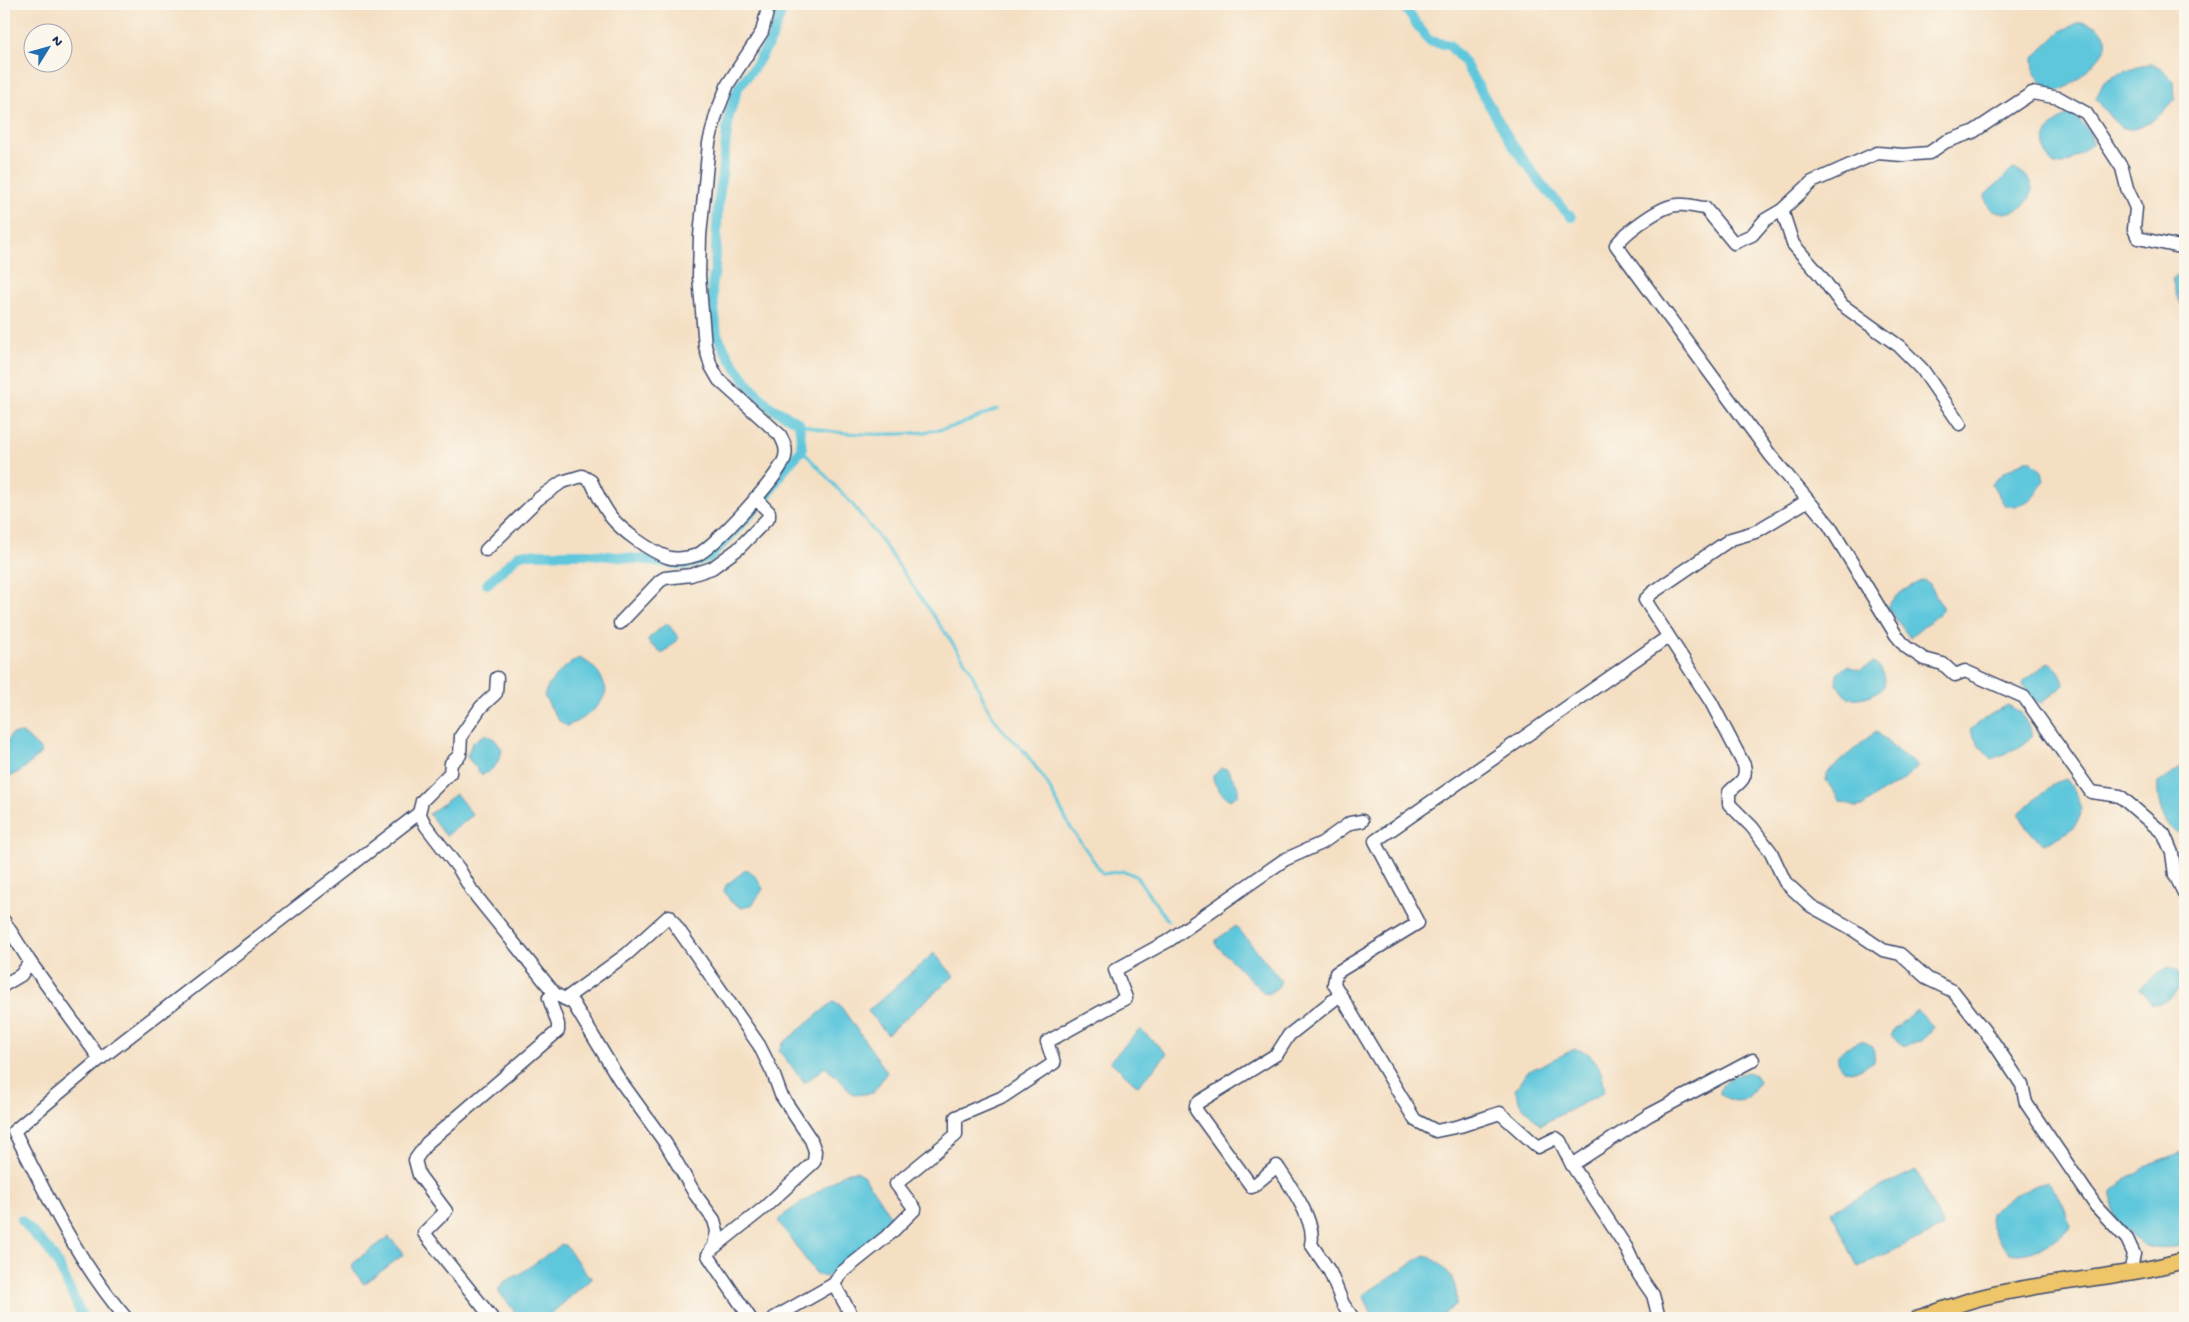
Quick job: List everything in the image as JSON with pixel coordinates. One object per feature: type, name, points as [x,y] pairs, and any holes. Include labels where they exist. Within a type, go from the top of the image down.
[{"type":"main road","points":[[1918,1318],[1983,1297],[2053,1284],[2130,1273],[2185,1260]]},
{"type":"street","points":[[486,550],[538,499],[562,482],[582,476],[591,480],[599,499],[613,519],[642,543],[668,558],[696,556],[713,544],[774,476],[785,459],[786,447],[771,425],[719,380],[711,366],[705,346],[701,316],[700,236],[709,143],[716,115],[728,84],[762,32],[769,4]]},
{"type":"street","points":[[2185,248],[2138,238],[2134,228],[2136,208],[2127,188],[2122,168],[2086,113],[2059,98],[2032,93],[1973,132],[1945,142],[1929,153],[1903,155],[1876,153],[1812,182],[1782,210],[1766,220],[1752,235],[1734,243],[1705,208],[1676,204],[1652,215],[1624,234],[1616,245],[1707,367],[1740,415],[1807,501],[1829,525],[1891,627],[1906,647],[1924,659],[1943,664],[1955,675],[1965,671],[2024,696],[2091,792],[2120,796],[2164,834],[2172,853],[2175,875],[2185,895]]},
{"type":"street","points":[[1782,210],[1793,244],[1820,275],[1842,305],[1905,352],[1922,369],[1960,424]]},
{"type":"street","points":[[620,623],[665,578],[692,575],[712,568],[738,549],[769,517],[769,512],[755,498]]},
{"type":"street","points":[[1807,501],[1755,532],[1732,539],[1647,596],[1645,600],[1711,702],[1744,765],[1746,773],[1744,780],[1729,792],[1729,804],[1752,827],[1771,852],[1785,882],[1811,906],[1849,927],[1883,950],[1900,954],[1928,979],[1953,991],[1994,1043],[2022,1085],[2026,1103],[2096,1206],[2127,1240],[2134,1254],[2130,1273]]},
{"type":"street","points":[[1659,1318],[1653,1296],[1639,1275],[1626,1247],[1572,1165],[1560,1141],[1556,1138],[1538,1147],[1500,1113],[1460,1126],[1436,1131],[1415,1120],[1334,984],[1336,973],[1418,923],[1375,841],[1665,639],[1667,634]]},
{"type":"street","points":[[126,1318],[111,1301],[66,1233],[9,1131],[419,813],[422,800],[450,773],[451,763],[460,754],[461,736],[481,707],[496,693],[497,678]]},
{"type":"street","points":[[419,813],[426,826],[459,869],[472,891],[560,997],[573,1003],[620,1079],[666,1144],[695,1194],[714,1220],[717,1231],[709,1257],[750,1318]]},
{"type":"street","points":[[774,1318],[834,1284],[841,1273],[891,1233],[915,1209],[896,1184],[956,1135],[956,1117],[1001,1098],[1054,1063],[1047,1042],[1126,998],[1115,970],[1168,941],[1284,860],[1322,842],[1350,823],[1362,822]]},
{"type":"street","points":[[492,1318],[424,1233],[446,1211],[419,1176],[415,1160],[427,1143],[558,1031],[557,1020],[549,998],[560,997],[627,954],[670,916],[759,1045],[773,1073],[781,1095],[811,1140],[815,1151],[814,1162],[765,1207],[711,1250]]},
{"type":"street","points":[[4,921],[30,962],[100,1059]]},
{"type":"street","points":[[4,985],[21,974],[30,962]]},
{"type":"street","points":[[1340,995],[1289,1035],[1277,1054],[1199,1102],[1196,1105],[1196,1110],[1252,1187],[1277,1166],[1300,1202],[1313,1237],[1311,1244],[1330,1272],[1343,1304],[1353,1318]]},
{"type":"street","points":[[1572,1165],[1649,1116],[1753,1060]]},
{"type":"street","points":[[834,1284],[853,1318]]},
{"type":"water","points":[[2080,22],[2085,22],[2100,29],[2106,37],[2105,48],[2093,64],[2074,82],[2061,90],[2048,91],[2034,72],[2033,58],[2061,31]]},
{"type":"water","points":[[2150,63],[2162,69],[2174,82],[2175,99],[2163,112],[2148,123],[2139,128],[2124,128],[2112,119],[2096,98],[2104,82],[2115,75]]},
{"type":"water","points":[[2072,114],[2091,135],[2092,144],[2070,161],[2054,165],[2048,158],[2045,150],[2047,135],[2057,122]]},
{"type":"water","points":[[2013,169],[2022,172],[2028,179],[2032,188],[2030,197],[2024,205],[2015,210],[2005,213],[1996,212],[1989,206],[1985,195]]},
{"type":"water","points":[[2185,268],[2185,312],[2176,294],[2172,279]]},
{"type":"water","points":[[2026,460],[2031,460],[2042,471],[2044,481],[2033,498],[2025,504],[2005,506],[1992,484],[2004,472]]},
{"type":"water","points":[[1923,580],[1929,583],[1942,606],[1942,611],[1910,638],[1887,607],[1903,591]]},
{"type":"water","points":[[667,623],[679,638],[664,653],[661,653],[648,642],[649,638]]},
{"type":"water","points":[[579,658],[589,663],[597,671],[606,690],[600,702],[591,712],[567,726],[559,721],[544,696],[549,684],[558,674]]},
{"type":"water","points":[[2048,662],[2059,672],[2064,685],[2040,704],[2029,695],[2023,684],[2024,681]]},
{"type":"water","points":[[1873,663],[1883,672],[1884,686],[1868,696],[1848,698],[1836,684],[1837,674],[1847,666],[1860,670]]},
{"type":"water","points":[[2008,705],[2021,713],[2033,735],[2017,749],[1991,759],[1978,744],[1970,730],[1991,714]]},
{"type":"water","points":[[1876,731],[1895,749],[1918,766],[1905,779],[1878,794],[1864,806],[1856,807],[1840,801],[1826,780],[1826,773]]},
{"type":"water","points":[[23,733],[42,751],[25,768],[4,779],[4,745],[12,734]]},
{"type":"water","points":[[486,734],[495,740],[502,749],[496,765],[482,775],[467,757],[472,743]]},
{"type":"water","points":[[2185,765],[2185,836],[2182,836],[2170,826],[2162,814],[2158,783]]},
{"type":"water","points":[[1221,768],[1227,769],[1238,787],[1238,794],[1230,800],[1218,790],[1213,779],[1213,776]]},
{"type":"water","points":[[2066,779],[2075,791],[2079,801],[2081,811],[2079,819],[2067,832],[2044,844],[2027,829],[2019,813],[2055,783]]},
{"type":"water","points":[[456,794],[473,815],[446,836],[429,814]]},
{"type":"water","points":[[747,869],[757,878],[763,889],[752,905],[742,908],[731,902],[724,891],[726,885]]},
{"type":"water","points":[[1236,926],[1281,980],[1279,986],[1269,994],[1264,993],[1216,945],[1216,940]]},
{"type":"water","points":[[934,953],[954,976],[887,1034],[868,1011]]},
{"type":"water","points":[[2168,967],[2179,971],[2180,984],[2178,990],[2165,1002],[2152,1004],[2139,988]]},
{"type":"water","points":[[833,1002],[839,1004],[887,1072],[873,1093],[853,1095],[825,1067],[805,1083],[779,1051],[782,1044]]},
{"type":"water","points":[[1917,1010],[1933,1026],[1926,1038],[1904,1046],[1891,1036],[1895,1028]]},
{"type":"water","points":[[1140,1029],[1167,1054],[1138,1086],[1110,1061]]},
{"type":"water","points":[[1860,1041],[1872,1048],[1874,1062],[1855,1071],[1844,1070],[1838,1062],[1838,1055],[1845,1048]]},
{"type":"water","points":[[1575,1049],[1587,1053],[1595,1060],[1603,1077],[1603,1093],[1540,1125],[1520,1103],[1515,1090],[1527,1072]]},
{"type":"water","points":[[1747,1072],[1755,1075],[1759,1081],[1752,1093],[1743,1100],[1738,1101],[1726,1098],[1720,1094],[1726,1082]]},
{"type":"water","points":[[2185,1151],[2185,1245],[2163,1248],[2144,1244],[2128,1232],[2115,1216],[2112,1191],[2129,1177],[2152,1163]]},
{"type":"water","points":[[1916,1170],[1943,1227],[1858,1267],[1831,1211]]},
{"type":"water","points":[[856,1171],[864,1176],[894,1222],[892,1227],[827,1277],[817,1275],[778,1221],[785,1214],[845,1173]]},
{"type":"water","points":[[2046,1181],[2051,1185],[2062,1202],[2070,1227],[2058,1238],[2035,1251],[2018,1254],[2010,1253],[1993,1230],[1990,1213],[2014,1195]]},
{"type":"water","points":[[389,1237],[403,1255],[364,1284],[352,1266],[356,1260]]},
{"type":"water","points":[[561,1245],[565,1245],[592,1278],[546,1318],[520,1318],[499,1292],[499,1288],[505,1281],[518,1275]]},
{"type":"water","points":[[1424,1255],[1432,1258],[1449,1274],[1456,1289],[1456,1305],[1438,1318],[1374,1318],[1363,1295]]},
{"type":"waterway","points":[[487,584],[520,554],[589,554],[685,565],[709,558],[764,500],[786,467],[802,450],[799,423],[770,407],[750,386],[730,359],[717,335],[712,288],[715,268],[718,207],[729,115],[738,88],[756,65],[771,40],[782,10],[782,4]]},
{"type":"waterway","points":[[1402,4],[1429,41],[1449,45],[1464,62],[1512,144],[1542,185],[1571,217]]},
{"type":"waterway","points":[[799,423],[833,431],[899,434],[939,430],[955,426],[998,409]]},
{"type":"waterway","points":[[802,450],[852,504],[883,543],[969,667],[987,707],[1001,728],[1023,750],[1046,781],[1070,827],[1103,874],[1124,871],[1136,876],[1168,921]]},
{"type":"waterway","points":[[21,1220],[49,1250],[58,1264],[83,1318]]}]
